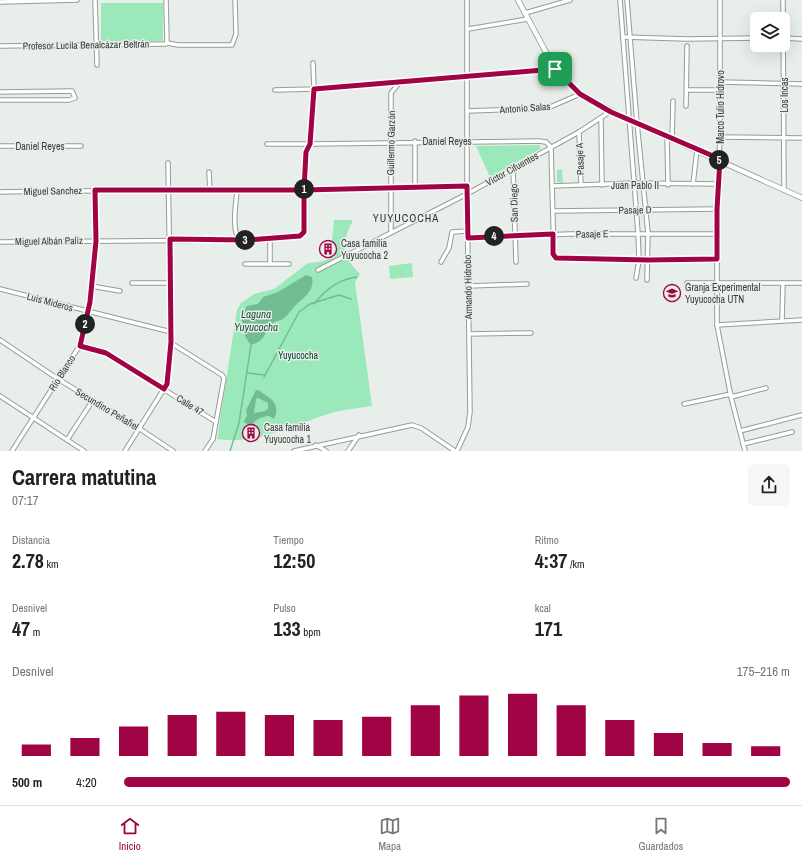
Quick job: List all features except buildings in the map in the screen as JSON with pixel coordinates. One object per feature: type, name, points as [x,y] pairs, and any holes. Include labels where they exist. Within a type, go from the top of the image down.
[{"type":"street","points":[[0,2],[77,0]]},
{"type":"street","points":[[95,0],[98,45],[97,65]]},
{"type":"street","points":[[166,0],[167,41]]},
{"type":"street","name":"Profesor Lucila Benalcázar Beltrán","points":[[0,46],[164,45],[167,41],[178,45],[232,45],[236,34],[235,0]]},
{"type":"street","name":"Armando Hidrobo","points":[[456,451],[468,428],[470,412],[467,231],[467,0]]},
{"type":"street","points":[[518,0],[555,69],[580,94],[611,112],[720,159],[802,198]]},
{"type":"street","points":[[525,13],[570,0]]},
{"type":"street","points":[[620,0],[638,233],[639,260],[636,278]]},
{"type":"street","points":[[627,0],[636,123],[648,233],[647,280]]},
{"type":"street","name":"Marco Tulio Hidrovo","points":[[720,0],[720,159],[717,184],[717,325],[731,395],[745,451]]},
{"type":"street","name":"Los Incas","points":[[783,0],[783,12]]},
{"type":"street","points":[[468,29],[528,19]]},
{"type":"street","points":[[623,37],[750,38]]},
{"type":"street","points":[[790,38],[802,39]]},
{"type":"street","points":[[686,106],[687,46]]},
{"type":"street","name":"Los Incas","points":[[784,52],[784,189]]},
{"type":"street","points":[[304,190],[306,152],[310,144],[314,89],[312,63]]},
{"type":"street","points":[[275,90],[314,89],[555,69]]},
{"type":"street","name":"Guillermo Garzón","points":[[391,231],[391,93],[400,82]]},
{"type":"street","points":[[720,82],[802,84]]},
{"type":"street","points":[[0,92],[72,90],[75,98],[69,100],[0,100]]},
{"type":"street","points":[[687,90],[720,90]]},
{"type":"street","name":"Antonio Salas","points":[[467,111],[548,108],[557,106],[580,94]]},
{"type":"street","points":[[668,184],[673,101]]},
{"type":"street","name":"Victor Cifuentes","points":[[318,270],[347,256],[391,231],[467,194],[579,132],[611,112]]},
{"type":"street","points":[[601,119],[602,185]]},
{"type":"street","name":"Pasaje A","points":[[579,132],[581,185]]},
{"type":"street","points":[[720,137],[802,138]]},
{"type":"street","name":"Daniel Reyes","points":[[267,144],[390,141],[539,141],[546,142],[551,147]]},
{"type":"street","points":[[415,141],[415,188]]},
{"type":"street","name":"Daniel Reyes","points":[[0,146],[81,146]]},
{"type":"street","points":[[551,147],[553,254],[556,258],[639,260],[717,259]]},
{"type":"street","points":[[693,184],[697,150]]},
{"type":"street","points":[[125,451],[167,384],[171,342],[170,190],[168,163]]},
{"type":"street","name":"San Diego","points":[[513,169],[516,262]]},
{"type":"street","points":[[209,172],[210,191]]},
{"type":"street","name":"Juan Pablo II","points":[[552,186],[635,183],[717,184]]},
{"type":"street","name":"Miguel Sanchez","points":[[0,192],[95,190],[237,191],[390,189],[467,186]]},
{"type":"street","name":"Río Blanco","points":[[12,451],[80,346],[88,312],[96,241],[95,190]]},
{"type":"street","name":"Miguel Albán Paliz","points":[[0,242],[170,239],[240,240],[300,236],[304,232],[304,190]]},
{"type":"street","points":[[237,191],[235,231],[240,240]]},
{"type":"street","name":"Pasaje D","points":[[553,211],[717,209]]},
{"type":"street","points":[[441,262],[449,248],[452,232],[467,231]]},
{"type":"street","name":"Pasaje E","points":[[468,238],[553,234],[717,234]]},
{"type":"street","points":[[270,238],[270,264]]},
{"type":"street","points":[[245,264],[289,264]]},
{"type":"street","points":[[132,283],[170,283]]},
{"type":"street","points":[[687,283],[802,283]]},
{"type":"street","points":[[782,320],[783,283]]},
{"type":"street","points":[[468,286],[527,284]]},
{"type":"street","points":[[91,286],[120,291]]},
{"type":"street","name":"Luis Mideros","points":[[0,289],[171,332]]},
{"type":"street","points":[[717,325],[802,320]]},
{"type":"street","points":[[469,334],[531,333]]},
{"type":"street","name":"Secundino Peñafiel","points":[[0,340],[58,379],[173,451]]},
{"type":"street","points":[[171,342],[222,375],[224,378],[213,439],[204,451]]},
{"type":"street","name":"Calle 47","points":[[80,346],[106,353],[216,422]]},
{"type":"street","points":[[684,404],[766,388]]},
{"type":"street","points":[[0,396],[84,451]]},
{"type":"street","points":[[67,440],[93,400]]},
{"type":"street","points":[[740,431],[802,415]]},
{"type":"street","points":[[294,451],[359,435],[412,425],[421,428],[456,451]]},
{"type":"street","points":[[743,444],[792,432]]},
{"type":"street","points":[[348,451],[359,435]]},
{"type":"street","points":[[316,445],[326,451]]},
{"type":"green space","points":[[101,3],[163,3],[163,41],[101,41]]},
{"type":"green space","points":[[540,145],[540,149],[490,177],[476,146]]},
{"type":"green space","points":[[562,169],[563,183],[557,182],[557,170]]},
{"type":"green space","name":"Yuyucocha","points":[[334,220],[353,220],[346,236],[344,248],[348,260],[360,274],[355,282],[372,406],[335,412],[277,432],[249,439],[217,439],[237,310],[241,303],[254,294],[274,289],[308,263],[319,262],[335,257],[332,240]]},
{"type":"green space","points":[[412,263],[413,277],[390,279],[389,266]]},
{"type":"water","name":"Laguna Yuyucocha","points":[[306,275],[312,277],[312,287],[308,294],[282,320],[272,324],[260,341],[251,345],[245,336],[242,326],[242,316],[247,306],[258,304],[263,297],[278,292]]},
{"type":"water","points":[[256,390],[273,401],[276,407],[276,415],[274,419],[269,416],[260,418],[251,426],[244,422],[247,415],[246,410]],"holes":[[[258,398],[268,403],[268,409],[254,413],[256,399]]]},
{"type":"waterway","points":[[314,304],[333,286],[344,280],[357,277]]},
{"type":"waterway","points":[[264,377],[299,312],[310,304],[339,295],[351,299]]},
{"type":"waterway","points":[[230,451],[239,423],[251,345]]},
{"type":"waterway","points":[[247,373],[265,375]]},
{"type":"place","name":"Casa familia Yuyucocha 2","points":[[328,249]]},
{"type":"place","name":"Granja Experimental Yuyucocha UTN","points":[[672,293]]},
{"type":"place","name":"Casa familia Yuyucocha 1","points":[[251,433]]},
{"type":"district","name":"YUYUCOCHA","points":[[406,218]]},
{"type":"route","points":[[555,69],[314,89],[310,144],[307,147],[305,161],[304,190],[95,190],[96,241],[90,302],[80,346],[106,353],[164,389],[167,384],[171,342],[170,239],[246,240],[300,236],[304,232],[304,190],[467,186],[468,238],[553,234],[553,254],[556,258],[648,260],[717,259],[717,184],[720,159],[611,112],[580,94],[566,82],[555,69]]}]
